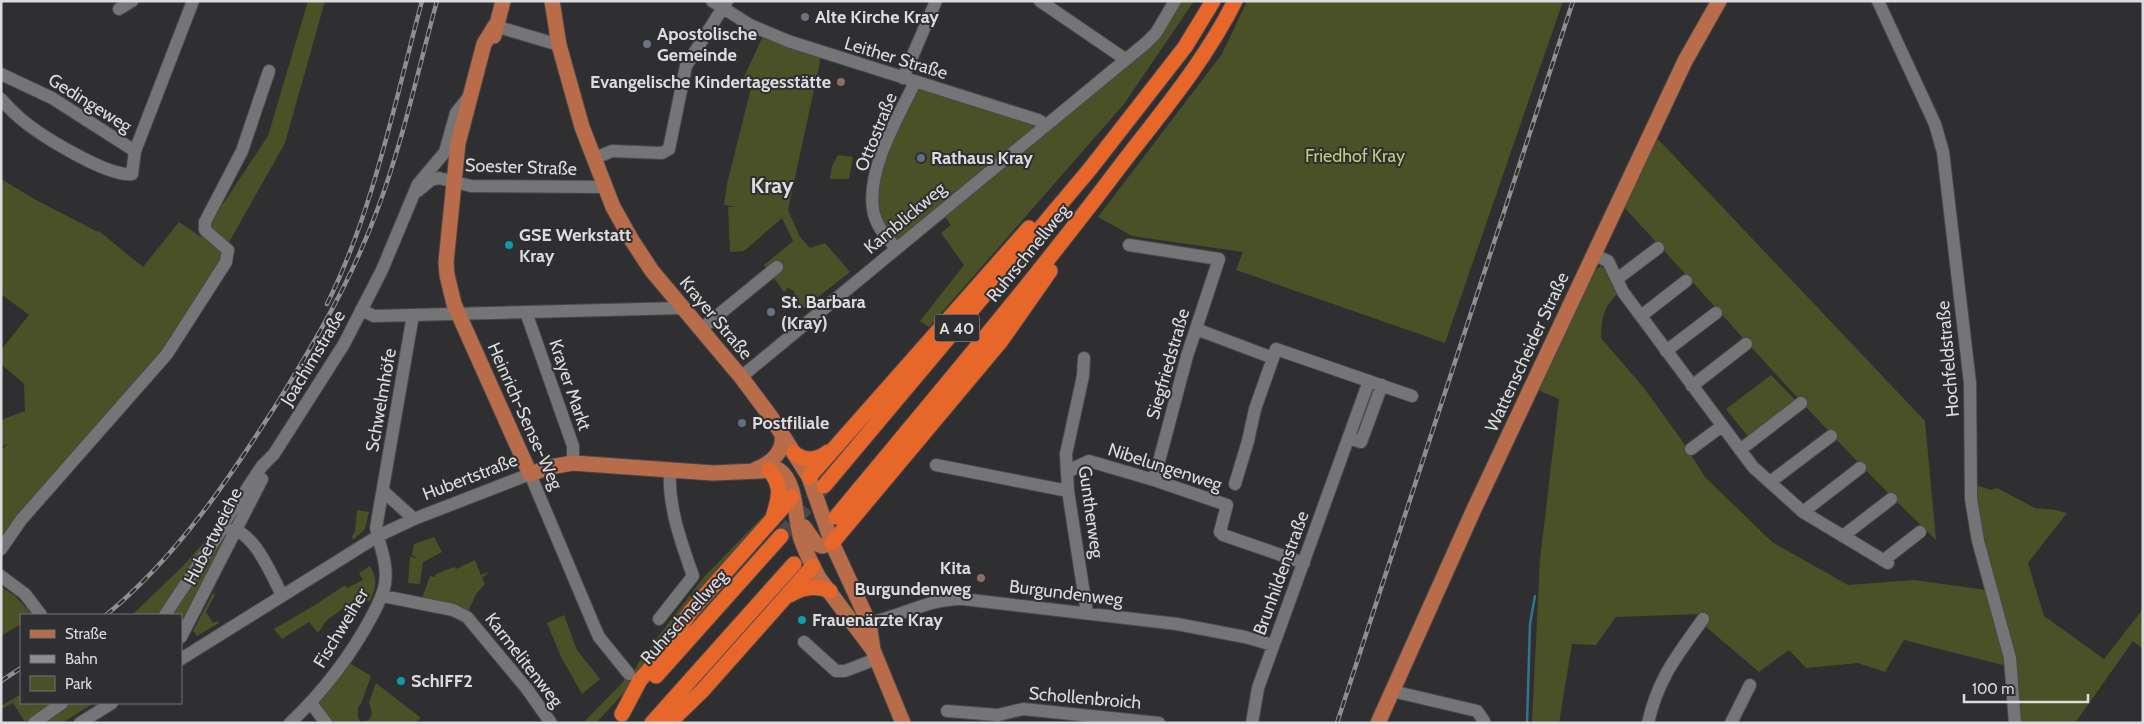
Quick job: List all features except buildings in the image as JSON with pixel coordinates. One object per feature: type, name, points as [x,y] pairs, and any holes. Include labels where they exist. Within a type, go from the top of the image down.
[{"type":"highway","name":"Ruhrschnellweg","points":[[824,486],[1090,170],[1185,47],[1213,1]]},
{"type":"highway","name":"Ruhrschnellweg","points":[[836,517],[1073,229],[1188,77],[1215,37],[1235,1]]},
{"type":"highway","points":[[810,477],[1003,256],[1046,210],[1090,170]]},
{"type":"highway","points":[[832,543],[1001,341],[1050,271],[1073,229]]},
{"type":"highway","points":[[794,453],[806,459],[816,459],[823,456],[841,441]]},
{"type":"highway","points":[[769,470],[777,480],[779,494],[771,522]]},
{"type":"highway","points":[[618,718],[640,680],[660,657],[691,611],[792,497]]},
{"type":"highway","name":"Ruhrschnellweg","points":[[618,718],[782,536]]},
{"type":"highway","points":[[652,723],[794,564]]},
{"type":"highway","points":[[669,723],[702,691],[813,566]]},
{"type":"highway","points":[[785,599],[795,591],[805,588],[822,588],[830,591]]},
{"type":"main road","name":"Heinrich-Sense-Weg","points":[[456,158],[465,147],[503,1]]},
{"type":"main road","name":"Krayer Straße","points":[[552,1],[559,45],[582,127],[604,186],[631,239],[652,271],[741,377],[810,477],[819,508],[862,624],[903,723]]},
{"type":"main road","name":"Wattenscheider Straße","points":[[1378,723],[1471,516],[1685,61],[1719,1]]},
{"type":"main road","name":"Heinrich-Sense-Weg","points":[[495,26],[485,42],[470,94],[456,158],[446,262],[453,300],[529,464]]},
{"type":"main road","points":[[750,471],[766,465],[774,457],[782,445],[782,434]]},
{"type":"main road","name":"Hubertstraße","points":[[529,464],[550,466],[570,459],[670,470],[713,472],[769,470]]},
{"type":"main road","points":[[769,470],[778,470],[786,476],[792,497]]},
{"type":"main road","points":[[792,497],[810,477]]},
{"type":"main road","points":[[792,497],[806,496],[819,508]]},
{"type":"main road","name":"Krayer Straße","points":[[792,497],[797,512],[798,527],[813,566],[830,591],[862,624]]},
{"type":"main road","points":[[797,512],[814,543],[822,546],[832,543]]},
{"type":"main road","points":[[813,566],[832,543]]},
{"type":"street","points":[[120,9],[132,1]]},
{"type":"street","points":[[135,152],[193,1]]},
{"type":"street","name":"Ottostraße","points":[[896,248],[881,230],[873,210],[873,185],[879,162],[936,1]]},
{"type":"street","points":[[1040,1],[1125,59]]},
{"type":"street","name":"Kamblickweg","points":[[741,377],[1156,33],[1175,1]]},
{"type":"street","name":"Hochfeldstraße","points":[[1878,1],[1935,124],[1943,152],[1969,375],[1971,499],[1978,541],[2010,658],[2015,723]]},
{"type":"street","points":[[593,159],[612,152],[662,153],[669,149],[686,66],[721,3]]},
{"type":"street","name":"Leither Straße","points":[[721,3],[750,25],[788,41],[1038,120],[1046,125]]},
{"type":"street","points":[[495,26],[559,45]]},
{"type":"street","points":[[1,549],[21,520],[167,354],[226,262],[228,250],[205,230],[205,222],[242,151],[269,71]]},
{"type":"street","name":"Gedingeweg","points":[[1,74],[52,98],[135,152],[132,174],[115,173],[80,156],[21,119],[1,99]]},
{"type":"street","name":"Heinrich-Sense-Weg","points":[[440,158],[446,152],[456,113],[470,94]]},
{"type":"street","name":"Soester Straße","points":[[362,310],[382,270],[418,184],[440,158]]},
{"type":"street","name":"Soester Straße","points":[[413,197],[429,176],[456,158]]},
{"type":"street","name":"Soester Straße","points":[[413,197],[433,180],[444,179],[471,186],[604,186]]},
{"type":"street","name":"Siegfriedstraße","points":[[1130,245],[1219,259],[1196,329],[1154,480]]},
{"type":"street","points":[[1617,278],[1658,248]]},
{"type":"street","points":[[1594,255],[1608,261],[1623,292],[1753,467],[1803,512],[1886,561],[1920,532]]},
{"type":"street","points":[[701,329],[777,268]]},
{"type":"street","points":[[1641,316],[1686,281]]},
{"type":"street","name":"Joachimstraße","points":[[166,614],[262,466],[274,454],[326,373],[362,310],[374,316],[682,308]]},
{"type":"street","name":"Krayer Markt","points":[[528,312],[528,318],[573,446],[570,459]]},
{"type":"street","points":[[1666,351],[1716,313]]},
{"type":"street","name":"Schwelmhöfe","points":[[378,536],[376,528],[412,315]]},
{"type":"street","points":[[1196,329],[1273,358]]},
{"type":"street","points":[[1692,386],[1746,344]]},
{"type":"street","points":[[1235,484],[1255,409],[1276,349],[1412,396]]},
{"type":"street","name":"Guntherweg","points":[[1084,358],[1066,454],[1068,491],[1087,613]]},
{"type":"street","name":"Brunhildenstraße","points":[[1252,723],[1258,688],[1369,381]]},
{"type":"street","points":[[1349,438],[1361,442],[1382,386]]},
{"type":"street","points":[[1740,450],[1801,403]]},
{"type":"street","points":[[1691,449],[1722,426]]},
{"type":"street","points":[[1770,482],[1831,436]]},
{"type":"street","name":"Hubertweiche","points":[[199,648],[182,635],[274,454]]},
{"type":"street","name":"Nibelungenweg","points":[[1067,473],[1089,462],[1154,480],[1227,505],[1220,532],[1223,535],[1304,563]]},
{"type":"street","name":"Heinrich-Sense-Weg","points":[[529,464],[594,628],[629,674]]},
{"type":"street","name":"Hubertstraße","points":[[182,657],[378,536],[529,464]]},
{"type":"street","points":[[936,465],[1068,491]]},
{"type":"street","points":[[1803,512],[1860,468]]},
{"type":"street","points":[[659,619],[693,576],[672,507],[669,486],[670,470]]},
{"type":"street","points":[[383,491],[414,518]]},
{"type":"street","points":[[1843,536],[1891,500]]},
{"type":"street","points":[[220,532],[236,530],[251,540],[282,595]]},
{"type":"street","name":"Fischweiher","points":[[290,723],[311,703],[347,658],[383,596],[385,558],[378,536]]},
{"type":"street","points":[[1,576],[25,594],[40,614]]},
{"type":"street","name":"Karmelitenweg","points":[[383,596],[453,610],[467,617],[527,689],[551,723]]},
{"type":"street","name":"Burgundenweg","points":[[862,624],[934,602],[957,599],[1190,626],[1273,645]]},
{"type":"street","points":[[1648,723],[1657,690],[1664,675],[1701,622],[1710,633]]},
{"type":"street","points":[[804,642],[831,667],[840,672],[874,655]]},
{"type":"street","points":[[1731,723],[1750,685]]},
{"type":"street","points":[[1392,691],[1477,711],[1484,721]]},
{"type":"street","points":[[311,703],[326,723]]},
{"type":"street","points":[[34,723],[61,704]]},
{"type":"street","points":[[80,723],[96,718],[111,704]]},
{"type":"street","name":"Schollenbroich","points":[[947,711],[998,715],[1023,709],[1050,717],[1159,723]]},
{"type":"green space","points":[[308,1],[325,1],[285,143],[228,244],[222,262],[162,351],[1,538],[1,450],[8,444],[1,447],[1,420],[25,411],[24,384],[1,364],[1,350],[29,315],[1,294],[1,179],[36,200],[99,231],[143,267],[179,222],[201,237],[268,136]]},
{"type":"green space","points":[[1181,1],[1194,1],[1124,104],[929,327],[920,321],[964,265],[941,233],[951,225],[945,217],[1150,48],[1157,41]]},
{"type":"green space","name":"Friedhof Kray","points":[[1247,1],[1563,1],[1445,343],[1236,270],[1243,252],[1132,236],[1098,217],[1222,54]]},
{"type":"green space","points":[[762,38],[821,57],[788,210],[800,237],[810,248],[825,243],[850,272],[804,308],[795,298],[794,291],[788,288],[784,292],[764,265],[793,241],[782,218],[744,251],[730,252],[728,207],[737,207],[724,205],[727,184],[753,80],[744,77]]},
{"type":"green space","points":[[917,84],[1034,125],[1032,130],[897,244],[876,209],[877,174]]},
{"type":"green space","points":[[1656,137],[1925,421],[1936,540],[1816,418],[1623,206]]},
{"type":"green space","points":[[838,155],[853,157],[849,179],[830,179],[832,166]]},
{"type":"green space","points":[[1601,266],[1606,270],[1618,293],[1609,303],[1604,313],[1601,338],[1644,388],[1683,442],[1705,477],[1772,542],[1848,585],[1914,580],[1986,590],[2009,658],[2003,665],[1904,640],[1885,672],[1858,663],[1806,668],[1789,650],[1759,672],[1705,626],[1700,614],[1616,617],[1596,645],[1572,644],[1559,723],[1532,723],[1540,559],[1559,399],[1538,390],[1596,270]]},
{"type":"green space","points":[[1771,375],[1797,402],[1750,439],[1726,409]]},
{"type":"green space","points":[[1973,484],[1991,490],[1997,488],[2035,508],[2067,513],[2028,563],[2044,616],[2104,659],[2143,609],[2143,649],[2133,641],[2075,723],[2016,723]]},
{"type":"green space","points":[[357,510],[369,512],[365,529],[353,540],[352,536],[355,531]]},
{"type":"green space","points":[[769,510],[771,511],[633,683],[596,723],[583,723],[622,683],[628,674],[632,675],[640,660],[704,577]]},
{"type":"green space","points":[[217,528],[160,614],[133,614],[183,566]]},
{"type":"green space","points":[[434,537],[442,552],[423,562],[420,584],[408,583],[410,556],[418,559],[412,555],[414,544]]},
{"type":"green space","points":[[221,539],[226,544],[182,619],[182,614],[170,614]]},
{"type":"green space","points":[[475,560],[481,575],[490,571],[482,578],[485,584],[476,594],[468,612],[450,603],[422,598],[430,576],[435,577],[436,574],[454,567],[456,569]]},
{"type":"green space","points":[[370,566],[375,584],[370,601],[355,599],[326,621],[318,633],[309,622],[282,639],[274,629],[345,585],[347,588],[363,580],[359,573]]},
{"type":"green space","points":[[1,587],[14,595],[31,613],[20,614],[20,625],[1,636]]},
{"type":"green space","points":[[213,593],[215,595],[206,612],[213,623],[217,621],[219,623],[197,636],[193,631]]},
{"type":"green space","points":[[564,615],[577,650],[600,679],[582,694],[561,657],[547,623]]},
{"type":"green space","points":[[346,661],[371,676],[361,704],[358,707],[358,718],[361,722],[369,720],[372,714],[369,702],[376,683],[421,718],[414,723],[327,723],[312,703]]},
{"type":"green space","points":[[20,695],[20,704],[52,704],[25,722],[13,703],[1,709],[1,706]]},
{"type":"green space","points":[[68,704],[92,704],[62,723],[41,723]]},
{"type":"waterway","points":[[1527,723],[1530,624],[1535,596]]},
{"type":"tunnel","points":[[781,536],[823,488]]},
{"type":"railway","points":[[327,304],[357,232],[382,156],[422,1]]},
{"type":"railway","points":[[107,614],[156,568],[221,488],[278,402],[333,308],[368,234],[387,183],[403,131],[437,1]]},
{"type":"railway","points":[[1337,723],[1573,1]]},
{"type":"railway","points":[[1,681],[20,669]]},
{"type":"place","name":"Alte Kirche Kray","points":[[805,17]]},
{"type":"place","name":"Apostolische Gemeinde","points":[[647,44]]},
{"type":"place","name":"Evangelische Kindertagesstätte","points":[[841,82]]},
{"type":"place","name":"Rathaus Kray","points":[[921,158]]},
{"type":"place","name":"GSE Werkstatt Kray","points":[[509,245]]},
{"type":"place","name":"St. Barbara (Kray)","points":[[771,312]]},
{"type":"place","name":"Postfiliale","points":[[742,423]]},
{"type":"place","name":"Kita Burgundenweg","points":[[981,578]]},
{"type":"place","name":"Frauenärzte Kray","points":[[802,620]]},
{"type":"place","name":"SchIFF2","points":[[401,681]]},
{"type":"district","name":"Kray","points":[[772,185]]}]
